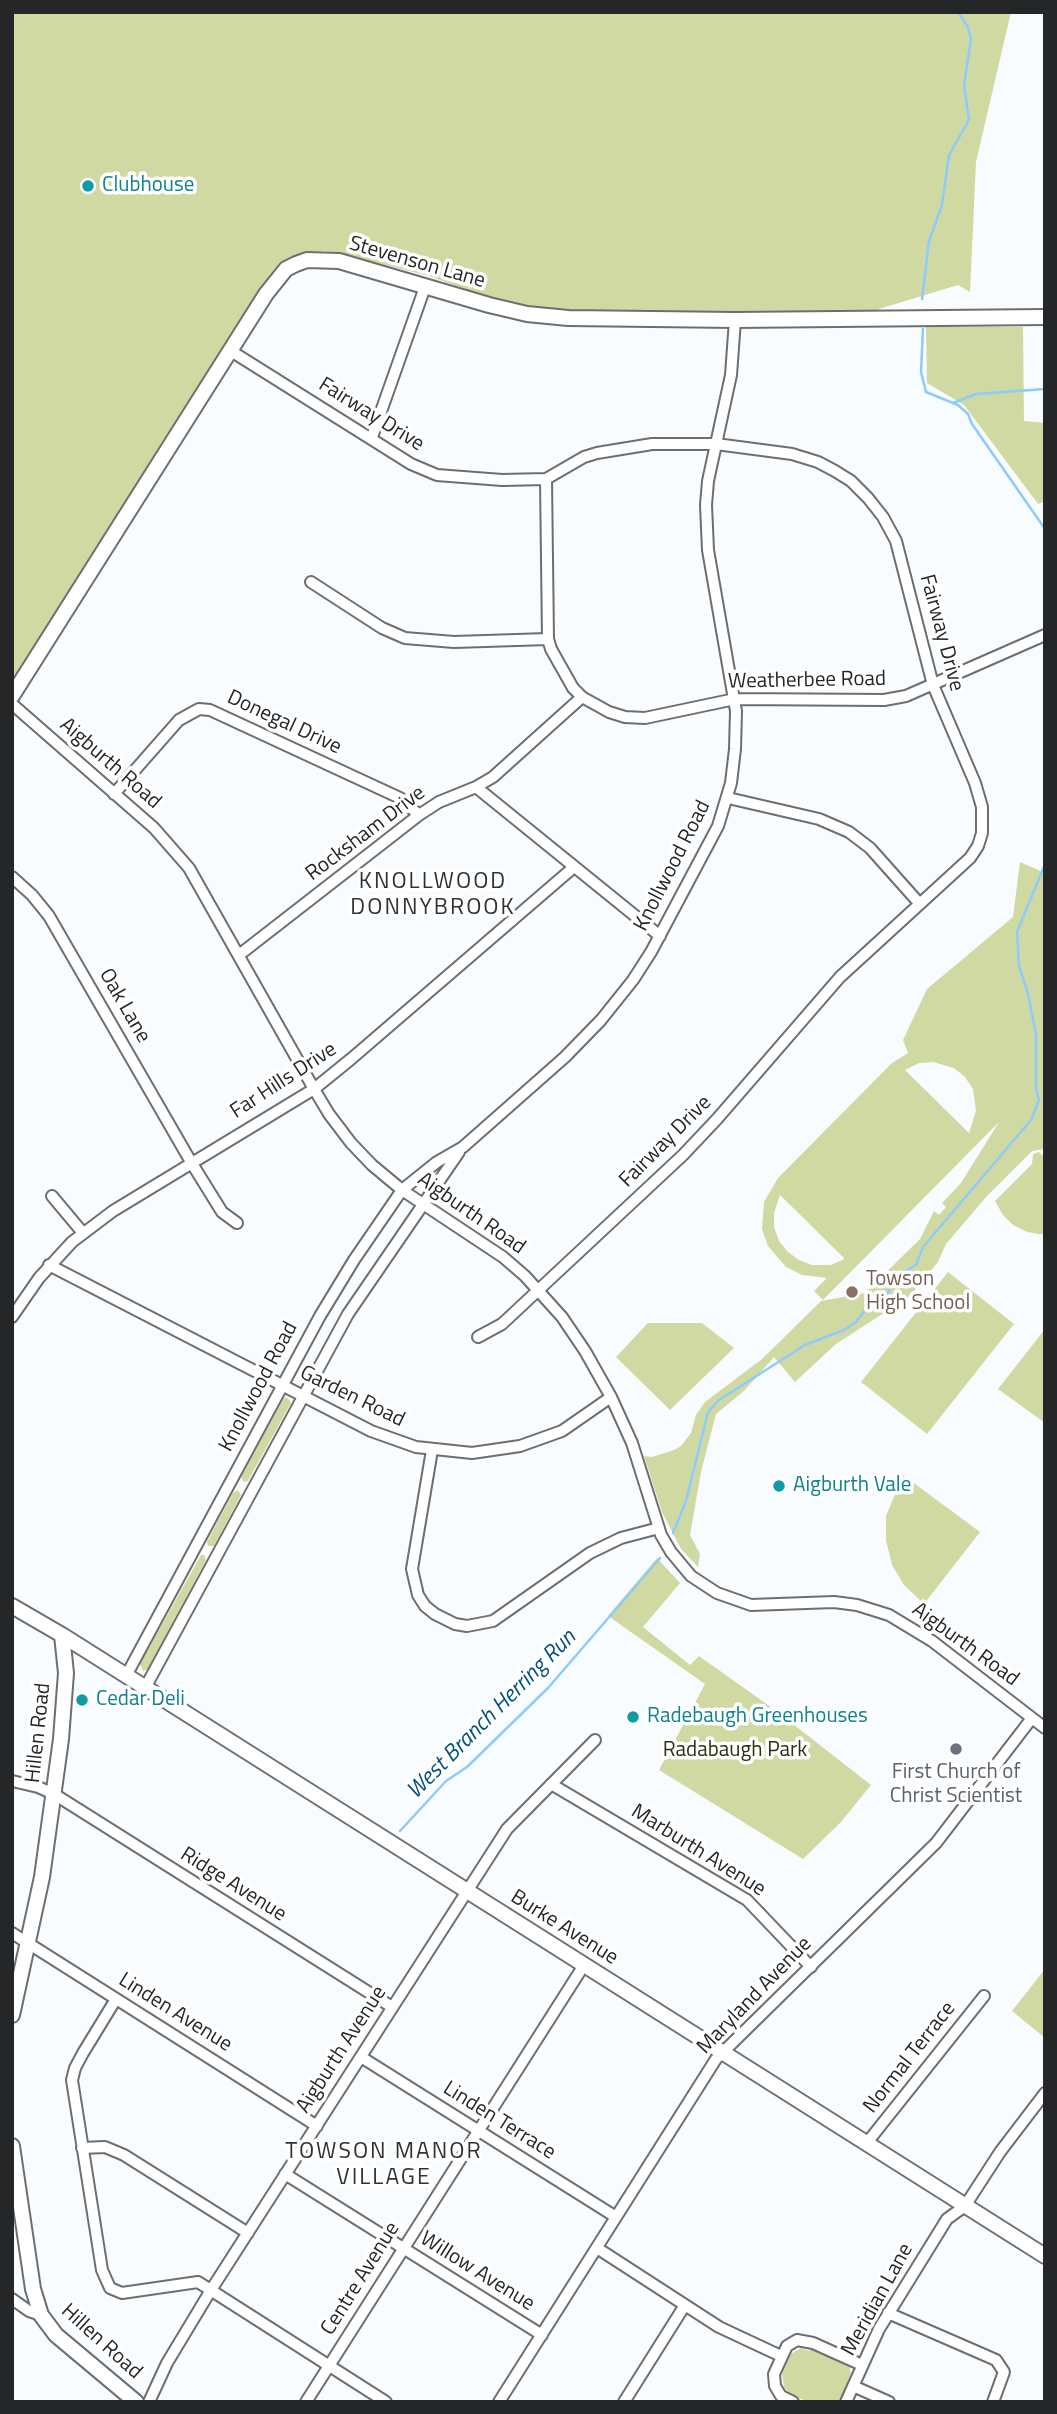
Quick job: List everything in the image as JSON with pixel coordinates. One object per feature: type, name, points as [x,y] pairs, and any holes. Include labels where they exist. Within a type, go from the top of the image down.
[{"type":"street","name":"Stevenson Lane","points":[[12,696],[276,279],[296,264],[307,260],[339,261],[489,305],[548,316],[735,320],[1045,317]]},
{"type":"street","points":[[372,438],[425,287]]},
{"type":"street","name":"Knollwood Road","points":[[145,1688],[348,1314],[463,1147],[582,1040],[632,980],[660,936],[718,826],[729,798],[736,739],[735,699],[706,531],[707,491],[731,375],[735,320]]},
{"type":"street","name":"Fairway Drive","points":[[231,351],[420,469],[437,475],[490,480],[546,479],[584,457],[597,453],[652,444],[716,444],[792,454],[817,462],[851,481],[869,498],[896,541],[933,685],[975,783],[984,819],[978,846],[970,858],[840,977],[750,1083],[683,1155],[502,1324],[478,1337]]},
{"type":"street","name":"Weatherbee Road","points":[[546,479],[548,639],[563,673],[582,697],[609,712],[635,718],[735,699],[884,700],[906,696],[1045,635]]},
{"type":"street","points":[[311,582],[382,628],[405,638],[454,642],[548,639]]},
{"type":"street","name":"Rocksham Drive","points":[[239,955],[419,815],[439,802],[493,777],[582,697]]},
{"type":"street","name":"Aigburth Road","points":[[12,704],[154,828],[189,867],[329,1114],[351,1143],[402,1190],[488,1246],[515,1267],[573,1333],[611,1397],[632,1443],[659,1528],[684,1570],[717,1593],[751,1605],[834,1602],[878,1611],[926,1637],[1045,1728]]},
{"type":"street","name":"Donegal Drive","points":[[114,793],[179,720],[199,709],[210,710],[400,798],[419,815]]},
{"type":"street","points":[[476,787],[660,936]]},
{"type":"street","points":[[729,798],[819,819],[849,832],[878,858],[919,903]]},
{"type":"street","name":"Far Hills Drive","points":[[12,1317],[49,1265],[83,1233],[191,1162],[314,1088],[574,867]]},
{"type":"street","name":"Oak Lane","points":[[12,877],[32,895],[49,916],[191,1162],[222,1212],[237,1223]]},
{"type":"street","name":"Knollwood Road","points":[[127,1676],[335,1290],[402,1190],[437,1162],[463,1147]]},
{"type":"street","points":[[52,1196],[83,1233]]},
{"type":"street","name":"Garden Road","points":[[49,1265],[386,1438],[432,1450],[484,1452],[530,1444],[569,1427],[611,1397]]},
{"type":"street","points":[[432,1450],[412,1569],[418,1595],[425,1605],[435,1614],[455,1623],[467,1626],[493,1620],[590,1553],[621,1538],[659,1528]]},
{"type":"street","points":[[12,1606],[62,1635]]},
{"type":"street","name":"Burke Avenue","points":[[62,1635],[1045,2256]]},
{"type":"street","name":"Hillen Road","points":[[12,2015],[42,1877],[54,1794],[66,1695],[62,1635]]},
{"type":"street","name":"Maryland Avenue","points":[[499,2402],[716,2059],[936,1843],[1032,1718]]},
{"type":"street","name":"Aigburth Avenue","points":[[149,2402],[167,2362],[211,2290],[507,1829],[595,1740]]},
{"type":"street","name":"Ridge Avenue","points":[[12,1781],[54,1794],[393,2007]]},
{"type":"street","name":"Marburth Avenue","points":[[551,1784],[747,1900],[811,1966]]},
{"type":"street","name":"Linden Avenue","points":[[12,1933],[317,2126]]},
{"type":"street","name":"Centre Avenue","points":[[306,2402],[584,1965]]},
{"type":"street","name":"Normal Terrace","points":[[866,2144],[984,1996]]},
{"type":"street","points":[[116,1999],[83,2053],[73,2075],[73,2092],[102,2270],[110,2288],[122,2293],[198,2281],[386,2402]]},
{"type":"street","name":"Linden Terrace","points":[[361,2057],[616,2217]]},
{"type":"street","points":[[965,2206],[1000,2152],[1045,2093]]},
{"type":"street","name":"Hillen Road","points":[[12,2146],[33,2289],[41,2315],[56,2335],[136,2402]]},
{"type":"street","points":[[82,2148],[105,2147],[124,2155],[248,2233]]},
{"type":"street","name":"Willow Avenue","points":[[285,2174],[542,2335]]},
{"type":"street","name":"Meridian Lane","points":[[947,2219],[950,2196]]},
{"type":"street","name":"Meridian Lane","points":[[846,2402],[888,2313],[947,2219],[965,2206]]},
{"type":"street","points":[[597,2248],[719,2327],[781,2356]]},
{"type":"street","points":[[12,2299],[29,2311],[41,2315]]},
{"type":"street","points":[[624,2402],[685,2305]]},
{"type":"street","points":[[888,2313],[996,2360],[1004,2372],[993,2402]]},
{"type":"street","points":[[793,2402],[781,2396],[775,2386],[774,2374],[787,2346],[797,2340],[813,2343],[862,2365]]},
{"type":"street","points":[[853,2386],[890,2402]]},
{"type":"green space","points":[[12,12],[1011,12],[976,162],[970,292],[958,285],[866,313],[719,311],[631,315],[538,310],[487,297],[429,276],[362,259],[324,251],[302,254],[275,268],[12,685]]},
{"type":"green space","points":[[926,327],[1023,327],[1024,421],[1045,423],[1043,502],[1038,504],[964,405],[927,383]]},
{"type":"green space","points":[[1020,862],[1045,873],[1045,1149],[1032,1151],[987,1196],[946,1244],[938,1262],[910,1296],[836,1344],[795,1382],[774,1357],[744,1391],[716,1414],[701,1472],[690,1535],[700,1554],[698,1567],[681,1549],[662,1512],[644,1456],[652,1457],[681,1446],[691,1433],[696,1415],[705,1402],[762,1359],[821,1301],[865,1293],[920,1239],[934,1211],[939,1215],[946,1207],[942,1203],[961,1183],[999,1122],[823,1300],[814,1291],[827,1278],[802,1275],[786,1267],[768,1246],[762,1229],[764,1202],[778,1178],[892,1063],[908,1053],[903,1040],[927,989],[1013,917]],"holes":[[[933,1062],[954,1068],[965,1077],[973,1089],[976,1111],[969,1133],[905,1070],[919,1063]],[[780,1195],[844,1258],[844,1259],[831,1265],[812,1265],[788,1252],[779,1241],[774,1227],[774,1213]]]},
{"type":"green space","points":[[1039,1152],[1045,1158],[1045,1234],[1027,1232],[1013,1225],[995,1201],[1032,1164],[1033,1154]]},
{"type":"green space","points":[[948,1272],[1014,1324],[927,1434],[861,1382]]},
{"type":"green space","points":[[648,1323],[702,1323],[734,1348],[670,1410],[616,1357]]},
{"type":"green space","points":[[1045,1329],[1045,1423],[998,1389]]},
{"type":"green space","points":[[284,1398],[288,1398],[291,1403],[248,1481],[244,1482],[241,1477]]},
{"type":"green space","points":[[903,1475],[980,1532],[924,1604],[904,1585],[892,1565],[886,1540],[886,1516]]},
{"type":"green space","points":[[238,1490],[241,1495],[214,1546],[208,1546],[207,1542],[233,1493]]},
{"type":"green space","points":[[201,1555],[204,1555],[206,1560],[148,1669],[143,1671],[140,1664]]},
{"type":"green space","name":"Radabaugh Park","points":[[657,1558],[680,1583],[643,1627],[690,1665],[699,1656],[775,1710],[871,1785],[841,1822],[803,1859],[659,1770],[705,1684],[608,1616]]},
{"type":"green space","points":[[1045,1969],[1045,2038],[1012,2011]]},
{"type":"green space","points":[[801,2348],[810,2349],[849,2366],[851,2373],[841,2402],[808,2402],[790,2394],[784,2387],[782,2374],[791,2354]]},
{"type":"waterway","name":"West Branch Herring Run","points":[[922,299],[929,241],[942,205],[949,155],[969,120],[964,85],[971,39],[968,27],[958,12]]},
{"type":"waterway","name":"West Branch Herring Run","points":[[923,329],[921,372],[926,392],[958,405],[968,414],[972,424],[1045,529]]},
{"type":"waterway","points":[[953,403],[976,394],[1045,389]]},
{"type":"waterway","name":"West Branch Herring Run","points":[[673,1533],[686,1501],[708,1412],[719,1400],[805,1345],[844,1330],[856,1322],[867,1308],[882,1302],[898,1275],[916,1265],[923,1247],[1031,1120],[1039,1100],[1036,1088],[1036,1035],[1028,993],[1019,966],[1017,932],[1045,864]]},
{"type":"waterway","name":"West Branch Herring Run","points":[[400,1831],[446,1781],[467,1767],[548,1688],[660,1558]]},
{"type":"place","name":"Clubhouse","points":[[88,186]]},
{"type":"place","name":"Towson High School","points":[[852,1292]]},
{"type":"place","name":"Aigburth Vale","points":[[779,1486]]},
{"type":"place","name":"Cedar Deli","points":[[82,1700]]},
{"type":"place","name":"Radebaugh Greenhouses","points":[[633,1717]]},
{"type":"place","name":"First Church of Christ Scientist","points":[[956,1749]]},
{"type":"district","name":"KNOLLWOOD DONNYBROOK","points":[[433,895]]},
{"type":"district","name":"TOWSON MANOR VILLAGE","points":[[384,2165]]}]
